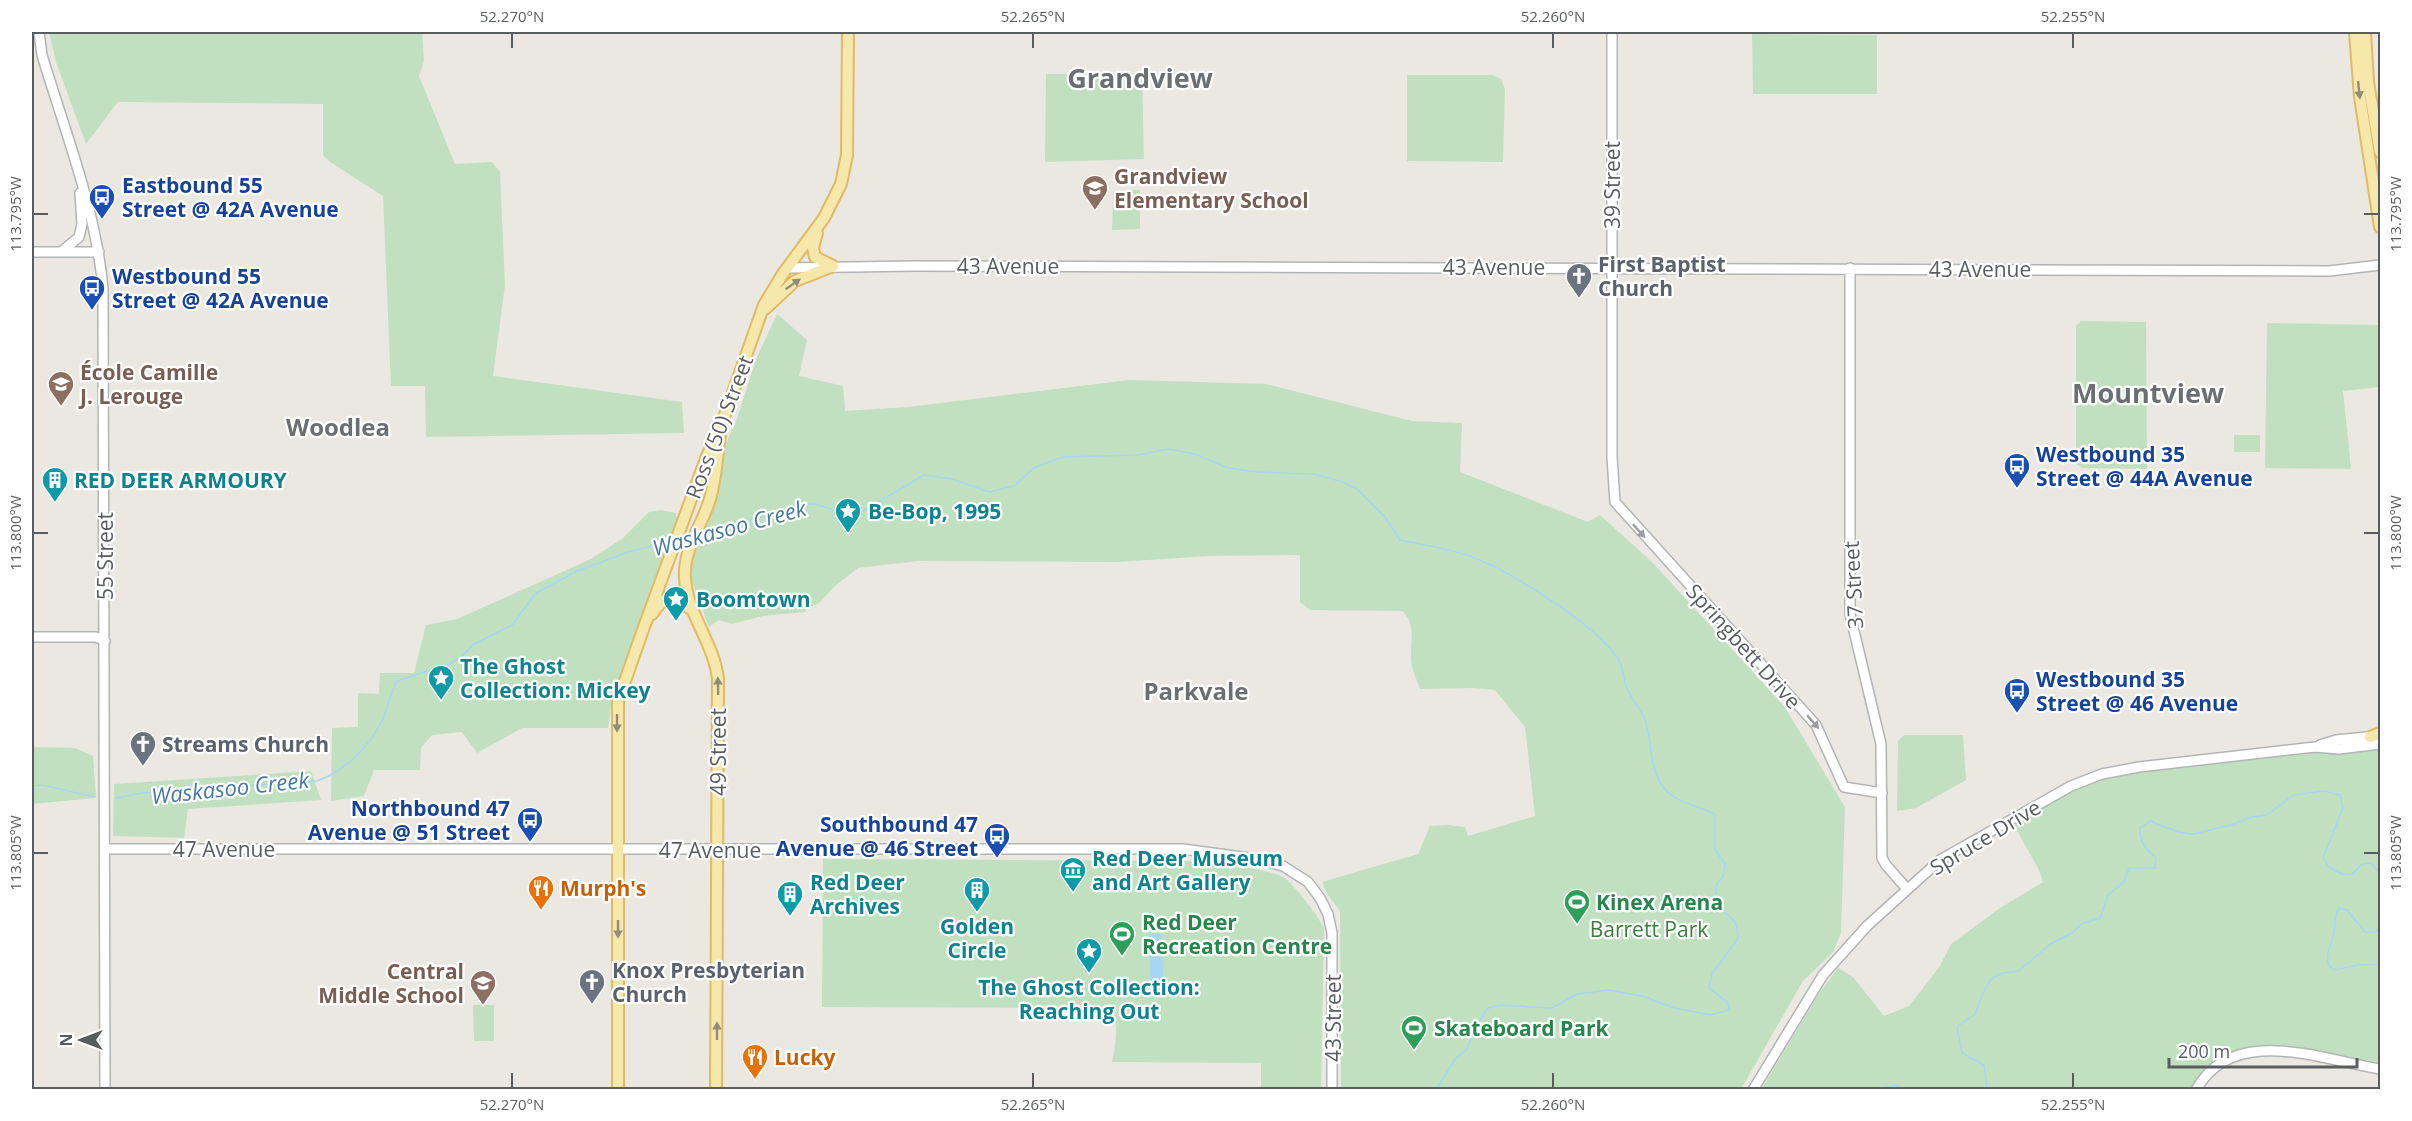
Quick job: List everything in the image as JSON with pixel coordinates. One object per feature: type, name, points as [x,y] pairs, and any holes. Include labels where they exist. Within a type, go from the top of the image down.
[{"type":"main road","name":"Ross (50) Street","points":[[618,1089],[617,711],[644,627],[714,439],[722,426],[761,314],[772,289],[819,226],[835,199],[846,161],[848,32]]},
{"type":"main road","points":[[2355,32],[2360,97],[2380,227]]},
{"type":"main road","points":[[2365,32],[2368,81],[2380,153]]},
{"type":"main road","points":[[819,226],[814,254],[819,261],[833,266]]},
{"type":"main road","points":[[761,314],[795,281],[810,273],[833,266]]},
{"type":"main road","name":"49 Street","points":[[716,1089],[718,679],[712,652],[688,599],[685,578],[686,558],[691,541],[710,500],[722,426]]},
{"type":"main road","points":[[690,504],[707,495],[713,483]]},
{"type":"main road","points":[[690,504],[695,507],[700,522]]},
{"type":"main road","points":[[644,627],[661,602],[670,596],[681,598],[695,615]]},
{"type":"street","name":"55 Street","points":[[39,32],[42,55],[80,179],[99,252],[103,289],[105,351],[105,1089]]},
{"type":"street","name":"39 Street","points":[[1612,32],[1612,482]]},
{"type":"street","points":[[61,252],[76,242],[81,234],[80,179]]},
{"type":"street","points":[[32,252],[99,252]]},
{"type":"street","name":"43 Avenue","points":[[787,268],[833,266],[1612,267],[2329,271],[2380,265]]},
{"type":"street","name":"37 Street","points":[[1850,268],[1850,614],[1880,736],[1882,858],[1907,889]]},
{"type":"street","name":"Springbett Drive","points":[[1612,482],[1617,506],[1816,725],[1844,787],[1882,793]]},
{"type":"street","points":[[32,637],[96,638],[105,641]]},
{"type":"street","name":"Spruce Drive","points":[[2315,747],[2336,740],[2377,735]]},
{"type":"street","name":"Spruce Drive","points":[[1753,1089],[1823,975],[1867,926],[1940,860],[2060,793],[2093,777],[2128,768],[2315,747],[2339,749],[2380,744]]},
{"type":"street","name":"47 Avenue","points":[[105,849],[1183,849],[1270,862],[1290,869],[1308,882]]},
{"type":"street","name":"43 Street","points":[[1308,882],[1324,904],[1332,933],[1332,1089]]},
{"type":"street","points":[[2196,1089],[2208,1073],[2230,1057],[2247,1051],[2264,1050],[2380,1069]]},
{"type":"green space","points":[[49,32],[422,32],[424,61],[419,76],[455,164],[492,162],[500,172],[505,285],[493,376],[682,402],[684,433],[426,437],[425,386],[391,386],[383,196],[330,162],[323,155],[323,104],[118,102],[86,144],[56,62]]},
{"type":"green space","points":[[1752,34],[1877,35],[1877,94],[1753,94]]},
{"type":"green space","points":[[1142,73],[1144,159],[1045,162],[1046,74]]},
{"type":"green space","points":[[1407,75],[1493,75],[1501,79],[1505,89],[1503,162],[1407,161]]},
{"type":"green space","points":[[1140,190],[1140,229],[1112,230],[1113,191]]},
{"type":"green space","name":"Barrett Park","points":[[777,314],[807,340],[799,376],[843,386],[845,411],[908,407],[1130,380],[1266,384],[1412,421],[1462,423],[1460,472],[1588,522],[1600,515],[1652,562],[1784,706],[1845,807],[1841,933],[1833,952],[1803,981],[1741,1089],[1341,1089],[1340,911],[1327,894],[1322,882],[1418,854],[1430,826],[1465,827],[1468,836],[1535,816],[1525,727],[1495,690],[1420,689],[1411,661],[1412,634],[1407,616],[1402,611],[1310,610],[1300,602],[1300,555],[1209,556],[1117,562],[918,561],[858,568],[835,586],[819,603],[805,612],[763,616],[732,624],[719,620],[709,627],[691,579],[692,562],[718,492],[725,445],[737,419],[756,359]]},
{"type":"green space","points":[[2081,321],[2146,322],[2147,469],[2082,468],[2076,464],[2076,326]]},
{"type":"green space","points":[[2267,323],[2380,325],[2380,387],[2343,391],[2351,469],[2265,468]]},
{"type":"green space","points":[[2234,435],[2260,435],[2260,452],[2234,452]]},
{"type":"green space","points":[[661,510],[676,513],[678,526],[613,693],[608,728],[522,728],[477,753],[462,732],[432,735],[421,748],[420,770],[374,770],[364,796],[331,801],[332,728],[358,727],[358,693],[379,694],[380,673],[414,673],[426,625],[457,619],[591,559],[623,538],[649,512]]},
{"type":"green space","points":[[1904,735],[1963,735],[1966,780],[1916,808],[1897,811],[1898,741]]},
{"type":"green space","points":[[32,747],[75,748],[93,756],[96,798],[32,804],[32,782],[34,780]]},
{"type":"green space","points":[[2339,749],[2380,749],[2380,1063],[2304,1049],[2276,1046],[2250,1047],[2226,1054],[2208,1067],[2195,1089],[1761,1090],[1818,995],[1838,968],[1853,977],[1884,1016],[1909,1006],[1940,966],[1951,944],[2000,908],[2043,882],[2039,870],[2011,820],[2060,793],[2119,769]]},
{"type":"green space","points":[[311,771],[321,800],[188,809],[184,838],[113,836],[114,784]]},
{"type":"green space","points":[[823,859],[1198,861],[1257,869],[1279,875],[1302,896],[1324,928],[1321,1089],[1261,1089],[1261,1063],[1112,1062],[1116,1039],[1115,1025],[1113,1018],[1103,1008],[822,1007]]},
{"type":"green space","points":[[473,1005],[494,1005],[494,1041],[474,1041]]},
{"type":"water","points":[[1150,934],[1162,934],[1163,980],[1150,980]]},
{"type":"waterway","name":"Waskasoo Creek","points":[[701,532],[797,505],[815,504],[847,514],[863,511],[924,475],[952,479],[989,492],[1014,486],[1034,468],[1062,457],[1139,455],[1168,449],[1195,454],[1228,468],[1257,472],[1314,474],[1343,482],[1357,489],[1385,517],[1400,540],[1454,551],[1484,562],[1539,592],[1580,621],[1612,651],[1621,665],[1628,691],[1645,719],[1655,772],[1664,788],[1675,798],[1715,815],[1715,850],[1725,864],[1723,876],[1716,886],[1716,903],[1736,923],[1738,938],[1712,974],[1709,988],[1728,1003],[1729,1010],[1711,1015],[1674,1008],[1643,996],[1608,990],[1577,994],[1552,1008],[1500,1005],[1488,1008],[1479,1021],[1466,1050],[1456,1058],[1436,1090]]},
{"type":"waterway","name":"Waskasoo Creek","points":[[116,798],[141,793],[317,781],[327,777],[355,757],[377,731],[397,681],[449,664],[461,657],[474,644],[512,625],[536,593],[577,571],[628,552],[670,541]]},
{"type":"waterway","name":"Waskasoo Creek","points":[[32,786],[43,785],[94,797]]},
{"type":"waterway","points":[[1987,1090],[1984,1065],[1962,1053],[1957,1027],[1975,1014],[1991,979],[2002,973],[2019,971],[2050,944],[2072,933],[2082,924],[2100,918],[2108,895],[2124,882],[2129,868],[2155,868],[2156,858],[2144,845],[2140,833],[2140,828],[2150,821],[2178,832],[2193,834],[2231,825],[2251,817],[2267,815],[2293,795],[2324,791],[2340,795],[2343,808],[2323,858],[2325,862],[2343,874],[2351,874],[2362,864],[2371,863],[2380,873]]},
{"type":"waterway","points":[[2380,929],[2365,932],[2347,910],[2339,908],[2327,957],[2329,966],[2335,970],[2358,965],[2380,964]]},
{"type":"waterway","points":[[1874,1090],[1896,1085],[1905,1090]]},
{"type":"place","name":"Grandview Elementary School","points":[[1095,211]]},
{"type":"place","name":"Eastbound 55 Street @ 42A Avenue","points":[[102,220]]},
{"type":"place","name":"First Baptist Church","points":[[1579,299]]},
{"type":"place","name":"Westbound 55 Street @ 42A Avenue","points":[[92,311]]},
{"type":"place","name":"École Camille J. Lerouge","points":[[61,407]]},
{"type":"place","name":"Westbound 35 Street @ 44A Avenue","points":[[2017,489]]},
{"type":"place","name":"RED DEER ARMOURY","points":[[55,503]]},
{"type":"place","name":"Be-Bop, 1995","points":[[848,534]]},
{"type":"place","name":"Boomtown","points":[[676,622]]},
{"type":"place","name":"The Ghost Collection: Mickey","points":[[441,701]]},
{"type":"place","name":"Westbound 35 Street @ 46 Avenue","points":[[2017,714]]},
{"type":"place","name":"Streams Church","points":[[143,767]]},
{"type":"place","name":"Northbound 47 Avenue @ 51 Street","points":[[530,843]]},
{"type":"place","name":"Southbound 47 Avenue @ 46 Street","points":[[997,859]]},
{"type":"place","name":"Red Deer Museum and Art Gallery","points":[[1073,893]]},
{"type":"place","name":"Murph's","points":[[541,911]]},
{"type":"place","name":"Golden Circle","points":[[977,913]]},
{"type":"place","name":"Red Deer Archives","points":[[790,917]]},
{"type":"place","name":"Kinex Arena","points":[[1577,925]]},
{"type":"place","name":"Red Deer Recreation Centre","points":[[1122,957]]},
{"type":"place","name":"The Ghost Collection: Reaching Out","points":[[1089,974]]},
{"type":"place","name":"Knox Presbyterian Church","points":[[592,1005]]},
{"type":"place","name":"Central Middle School","points":[[483,1006]]},
{"type":"place","name":"Skateboard Park","points":[[1414,1051]]},
{"type":"place","name":"Lucky","points":[[755,1080]]},
{"type":"district","name":"Grandview","points":[[1140,77]]},
{"type":"district","name":"Mountview","points":[[2148,392]]},
{"type":"district","name":"Woodlea","points":[[338,426]]},
{"type":"district","name":"Parkvale","points":[[1196,690]]}]
